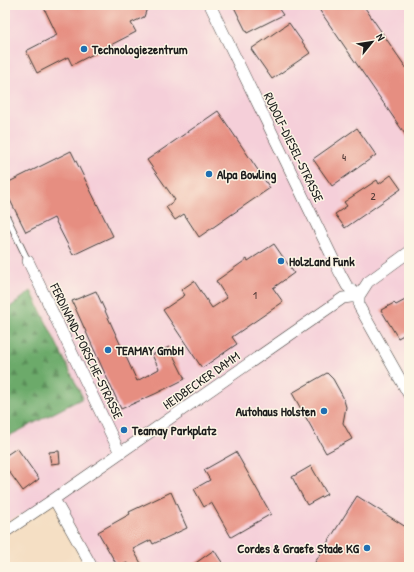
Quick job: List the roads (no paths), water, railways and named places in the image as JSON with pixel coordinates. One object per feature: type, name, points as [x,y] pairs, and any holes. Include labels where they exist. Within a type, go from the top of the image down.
[{"type":"street","name":"RUDOLF-DIESEL-STRASSE","points":[[210,5],[340,273],[347,286],[359,296]]},
{"type":"street","points":[[409,252],[368,282],[359,296],[359,306],[363,315],[409,395]]},
{"type":"street","name":"FERDINAND-PORSCHE-STRASSE","points":[[28,261],[120,453]]},
{"type":"street","name":"HEIDBECKER DAMM","points":[[5,532],[343,298],[359,296]]},
{"type":"street","points":[[54,499],[92,567]]},
{"type":"lane","points":[[5,213],[28,261]]},
{"type":"place","name":"Technologiezentrum","points":[[84,49]]},
{"type":"place","name":"Alpa Bowling","points":[[209,174]]},
{"type":"place","name":"HolzLand Funk","points":[[281,261]]},
{"type":"place","name":"TEAMAY GmbH","points":[[108,350]]},
{"type":"place","name":"Autohaus Holsten","points":[[324,411]]},
{"type":"place","name":"Teamay Parkplatz","points":[[124,430]]},
{"type":"place","name":"Cordes & Graefe Stade KG","points":[[367,548]]}]
